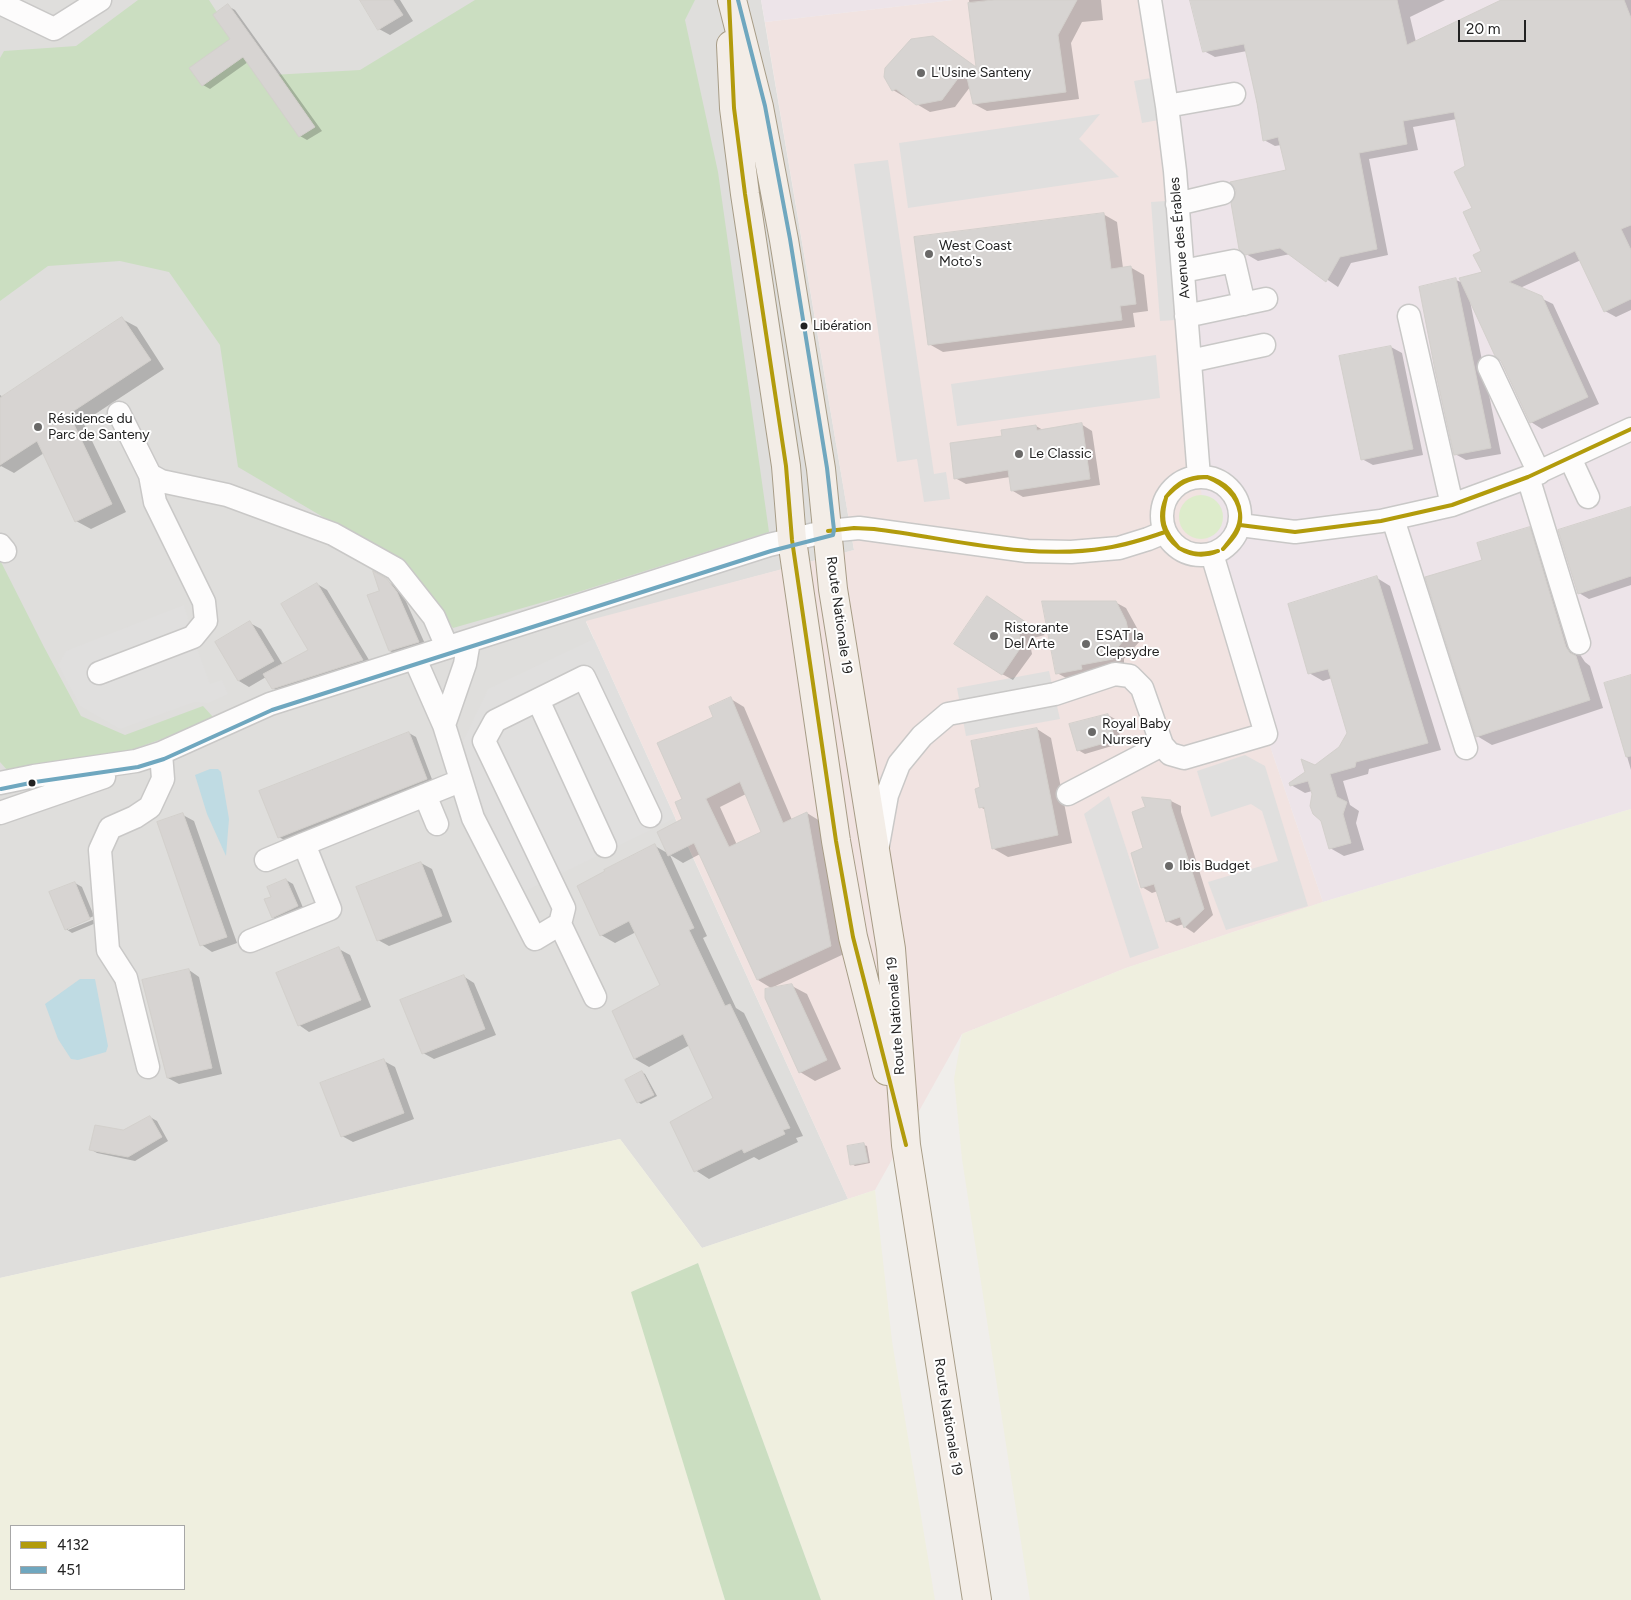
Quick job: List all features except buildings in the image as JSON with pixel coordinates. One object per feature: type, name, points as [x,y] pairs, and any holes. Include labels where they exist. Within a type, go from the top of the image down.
[{"type":"main road","name":"Route Nationale 19","points":[[731,0],[759,107],[784,240],[821,469],[833,589],[891,949],[906,1145],[977,1600]]},
{"type":"main road","name":"Route Nationale 19","points":[[731,0],[734,108],[786,466],[792,540],[834,831],[853,937],[906,1145]]},
{"type":"street","points":[[0,3],[54,29],[100,0]]},
{"type":"street","name":"Avenue des Érables","points":[[1150,0],[1167,106],[1177,204],[1198,477]]},
{"type":"street","points":[[1167,106],[1234,94]]},
{"type":"street","points":[[1177,204],[1223,193]]},
{"type":"street","points":[[1183,271],[1234,261],[1244,304]]},
{"type":"street","points":[[1186,316],[1266,299]]},
{"type":"street","points":[[1409,316],[1452,505]]},
{"type":"street","points":[[1190,361],[1264,345]]},
{"type":"street","points":[[1489,367],[1534,475],[1579,643]]},
{"type":"street","points":[[99,673],[193,637],[206,620],[204,602],[155,502],[150,475],[119,413]]},
{"type":"street","points":[[1240,525],[1295,532],[1394,518],[1452,505],[1534,475],[1631,429]]},
{"type":"street","points":[[1570,458],[1588,497]]},
{"type":"street","points":[[150,475],[161,481],[227,495],[333,534],[396,569],[434,617],[447,647]]},
{"type":"street","points":[[1198,477],[1211,478],[1231,490],[1241,512],[1240,525],[1236,535],[1222,550],[1201,556],[1190,554],[1171,542],[1165,532],[1162,520],[1163,507],[1167,496],[1176,486],[1186,480],[1198,477]]},
{"type":"street","points":[[1394,518],[1466,748]]},
{"type":"street","points":[[136,761],[0,782],[2,812],[100,778],[136,761],[162,753],[270,704],[769,545],[828,531],[859,528],[1027,551],[1071,552],[1119,548],[1165,532]]},
{"type":"street","points":[[876,852],[887,795],[899,764],[922,736],[948,714],[1055,694],[1115,674],[1130,676],[1142,688],[1162,745],[1170,754],[1184,758],[1266,734],[1212,554]]},
{"type":"street","points":[[444,725],[465,664],[469,640]]},
{"type":"street","points":[[415,659],[444,725],[473,818],[534,940],[560,924]]},
{"type":"street","points":[[595,997],[560,924],[564,908],[484,741],[495,721],[584,677],[650,816]]},
{"type":"street","points":[[538,700],[605,846]]},
{"type":"street","points":[[1068,794],[1162,745]]},
{"type":"street","points":[[148,1067],[126,978],[108,950],[100,850],[110,828],[135,817],[150,807],[163,779],[162,753]]},
{"type":"street","points":[[266,860],[460,781]]},
{"type":"street","points":[[425,795],[437,824]]},
{"type":"street","points":[[250,941],[330,909],[304,844]]},
{"type":"shaded area","points":[[0,0],[761,0],[854,550],[586,622],[848,1199],[702,1248],[620,1139],[0,1278]]},
{"type":"shaded area","points":[[761,0],[953,0],[765,22]]},
{"type":"shaded area","points":[[953,0],[1150,0],[1266,734],[1323,902],[1126,968],[962,1034],[875,1190],[848,1199],[586,621],[854,550],[765,22]]},
{"type":"shaded area","points":[[1150,0],[1631,0],[1631,809],[1323,902],[1266,734],[1209,545],[1199,477]]},
{"type":"shaded area","points":[[1151,78],[1159,120],[1142,123],[1134,81]]},
{"type":"shaded area","points":[[1100,114],[1079,139],[1119,177],[908,208],[899,143]]},
{"type":"shaded area","points":[[888,160],[934,474],[946,472],[950,499],[924,502],[917,459],[897,462],[854,164]]},
{"type":"shaded area","points":[[1166,201],[1176,320],[1160,321],[1151,202]]},
{"type":"shaded area","points":[[1156,355],[1160,398],[957,426],[951,384]]},
{"type":"shaded area","points":[[184,605],[210,684],[222,680],[228,694],[208,703],[194,702],[120,729],[80,706],[58,665],[66,651]]},
{"type":"shaded area","points":[[594,639],[675,818],[521,893],[473,783],[463,741],[488,689]]},
{"type":"shaded area","points":[[1049,671],[1060,719],[966,736],[957,688]]},
{"type":"shaded area","points":[[1245,755],[1265,766],[1308,906],[1226,930],[1208,882],[1278,861],[1262,811],[1251,804],[1211,817],[1197,771]]},
{"type":"shaded area","points":[[1109,796],[1159,948],[1130,958],[1084,814]]},
{"type":"green space","points":[[138,0],[209,0],[235,40],[272,75],[360,70],[475,0],[695,0],[685,20],[718,172],[769,532],[575,593],[453,628],[403,564],[238,467],[220,345],[169,272],[120,261],[48,266],[0,301],[0,58],[4,51],[76,46]]},
{"type":"green space","points":[[1205,495],[1217,501],[1222,508],[1222,526],[1217,533],[1210,538],[1197,539],[1189,536],[1182,529],[1179,513],[1182,505],[1189,498]]},
{"type":"green space","points":[[0,560],[81,716],[125,735],[203,706],[213,717],[162,739],[119,754],[8,771],[0,762]]},
{"type":"green space","points":[[1631,809],[1631,1600],[1030,1600],[962,1159],[954,1079],[962,1034],[1126,968],[1323,902]]},
{"type":"green space","points":[[620,1139],[702,1248],[875,1190],[892,1341],[935,1600],[821,1600],[698,1263],[632,1292],[725,1600],[0,1600],[0,1278]]},
{"type":"green space","points":[[698,1263],[821,1600],[725,1600],[631,1292]]},
{"type":"water","points":[[210,769],[218,769],[221,772],[229,819],[226,856],[207,814],[195,775]]},
{"type":"water","points":[[80,979],[95,979],[108,1046],[106,1052],[78,1060],[71,1059],[58,1039],[45,1004]]},
{"type":"transit line","name":"4132","points":[[729,0],[734,108],[786,466],[792,540],[836,841],[853,937],[906,1145]]},
{"type":"transit line","name":"451","points":[[1,789],[35,782],[138,767],[164,759],[272,710],[771,551],[833,535],[827,468],[790,239],[765,106],[738,0]]},
{"type":"transit line","name":"4132","points":[[1240,525],[1295,532],[1381,521],[1452,505],[1528,477],[1631,429]]},
{"type":"transit line","name":"4132","points":[[1166,497],[1184,481],[1207,477]]},
{"type":"transit line","name":"4132","points":[[1166,497],[1184,482],[1207,477]]},
{"type":"transit line","name":"4132","points":[[1207,477],[1228,490],[1236,500],[1240,513]]},
{"type":"transit line","name":"4132","points":[[1207,477],[1214,479],[1230,490],[1237,500],[1240,513]]},
{"type":"transit line","name":"4132","points":[[1166,498],[1163,513],[1164,525],[1169,536],[1179,548]]},
{"type":"transit line","name":"4132","points":[[1166,498],[1162,512],[1163,525],[1173,543],[1179,548]]},
{"type":"transit line","name":"4132","points":[[1223,549],[1233,537],[1239,523],[1240,513]]},
{"type":"transit line","name":"4132","points":[[1223,549],[1231,541],[1238,529],[1240,513]]},
{"type":"transit line","name":"4132","points":[[828,531],[854,528],[874,529],[989,547],[1048,552],[1106,548],[1136,542],[1165,532]]},
{"type":"transit line","name":"4132","points":[[1179,548],[1198,554],[1218,551]]},
{"type":"transit line","name":"4132","points":[[1179,548],[1198,555],[1218,551]]},
{"type":"place","name":"L'Usine Santeny","points":[[921,73]]},
{"type":"place","name":"West Coast Moto's","points":[[929,254]]},
{"type":"place","name":"Libération","points":[[804,326]]},
{"type":"place","name":"Résidence du Parc de Santeny","points":[[38,427]]},
{"type":"place","name":"Le Classic","points":[[1019,454]]},
{"type":"place","name":"Ristorante Del Arte","points":[[994,636]]},
{"type":"place","name":"ESAT la Clepsydre","points":[[1086,644]]},
{"type":"place","name":"Royal Baby Nursery","points":[[1092,732]]},
{"type":"place","name":"Ibis Budget","points":[[1169,866]]}]
